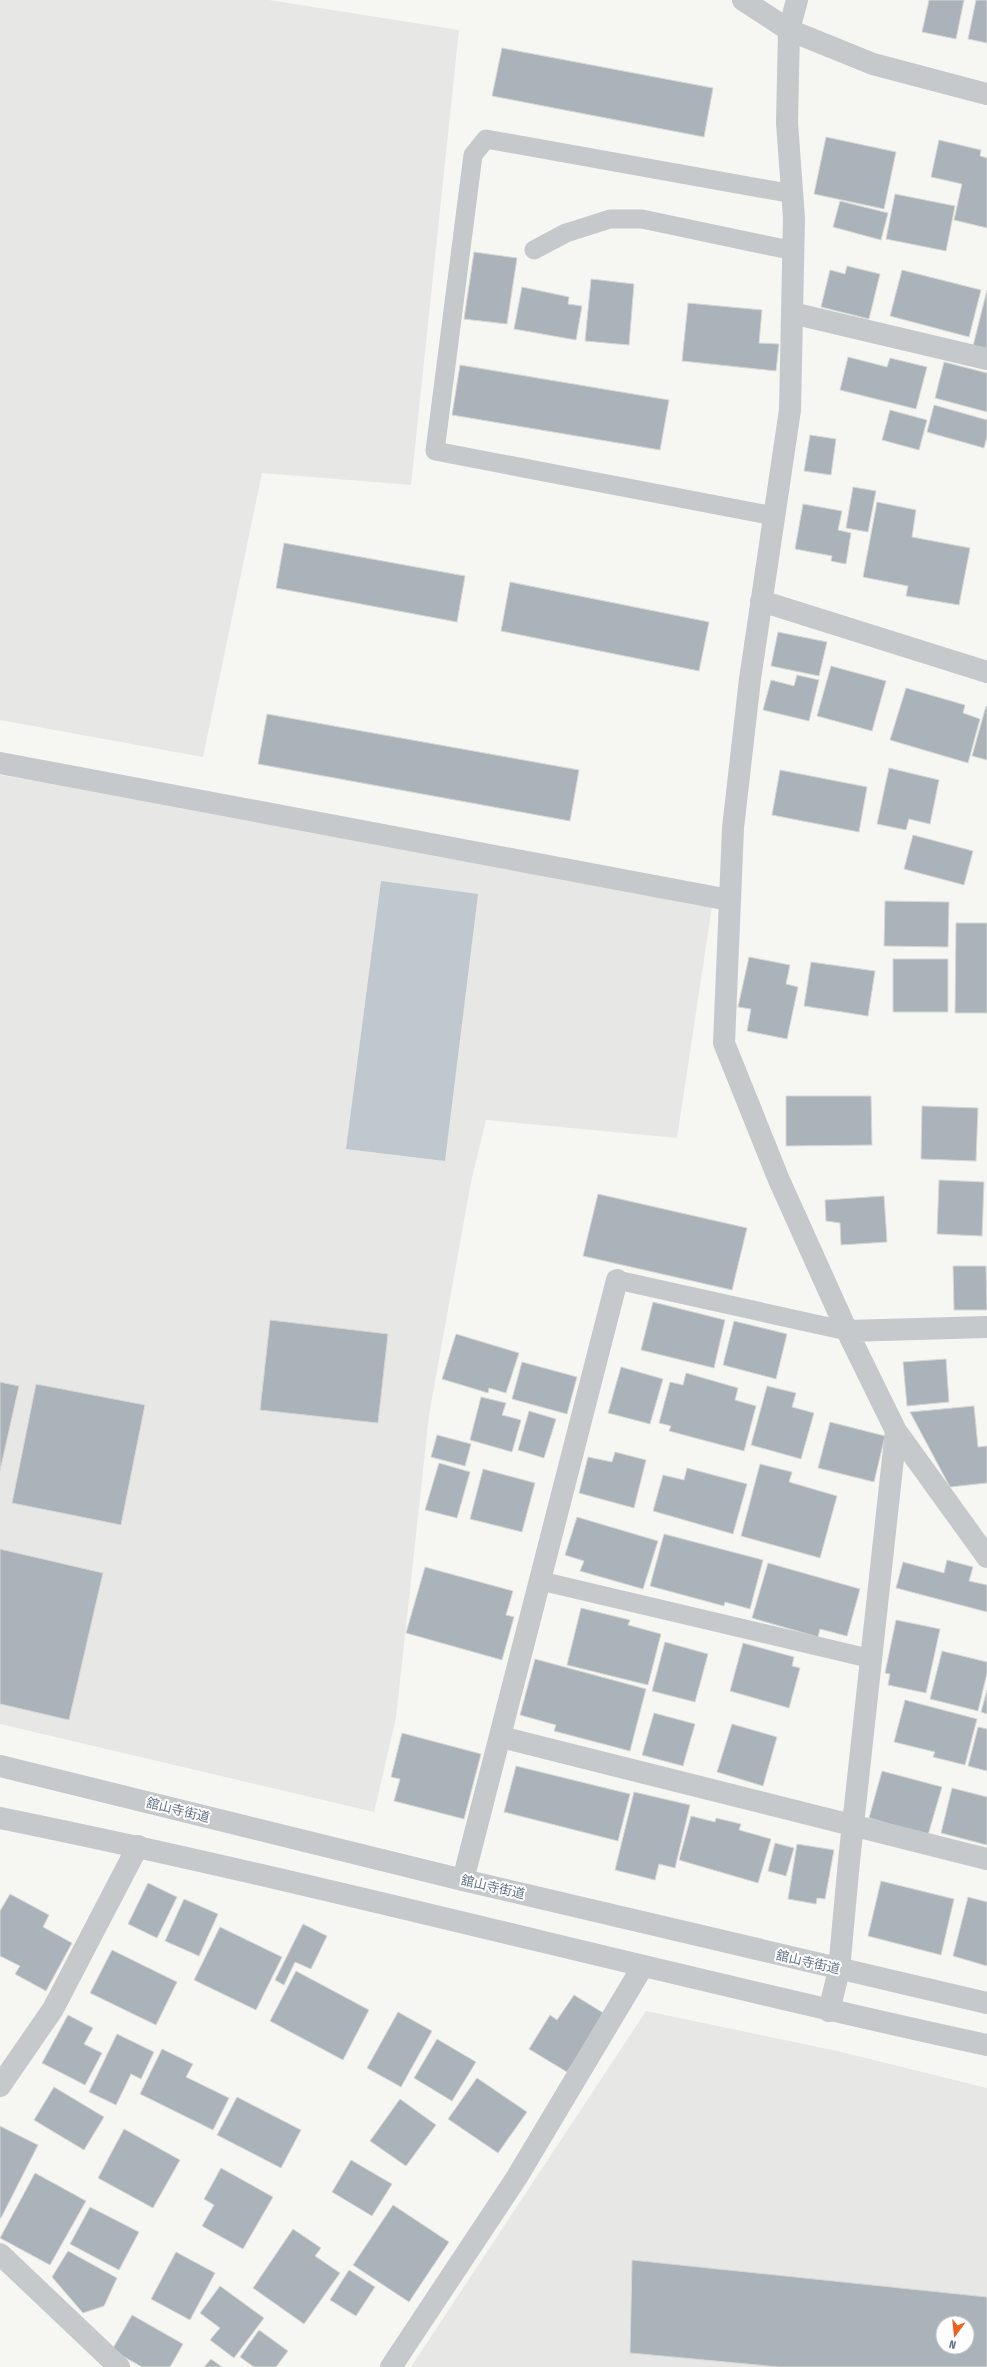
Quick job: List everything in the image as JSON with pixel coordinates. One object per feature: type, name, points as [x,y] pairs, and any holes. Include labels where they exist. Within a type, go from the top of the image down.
[{"type":"street","points":[[743,0],[789,30],[873,64],[987,94]]},
{"type":"street","points":[[797,0],[789,30],[787,123],[793,194],[794,251],[790,410],[750,679],[736,805],[729,900],[724,1043],[779,1180],[847,1331],[896,1431],[987,1556]]},
{"type":"street","points":[[792,313],[987,359]]},
{"type":"street","points":[[762,600],[987,672]]},
{"type":"street","points":[[0,763],[729,900]]},
{"type":"street","points":[[463,1880],[541,1581],[616,1280]]},
{"type":"street","points":[[847,1331],[987,1328]]},
{"type":"street","points":[[829,2011],[839,1970],[853,1825],[896,1431]]},
{"type":"street","points":[[501,1737],[987,1859]]},
{"type":"street","name":"舘山寺街道","points":[[0,1766],[463,1880],[839,1970],[987,2003]]},
{"type":"street","points":[[0,1818],[138,1846],[829,2011],[987,2045]]},
{"type":"street","points":[[0,2086],[53,2009],[138,1846]]},
{"type":"street","points":[[391,2367],[518,2177],[643,1966]]},
{"type":"street","points":[[0,2254],[119,2367]]},
{"type":"lane","points":[[774,516],[435,451],[473,155],[486,139],[793,194]]},
{"type":"lane","points":[[534,250],[566,233],[610,219],[642,219],[794,251]]},
{"type":"lane","points":[[616,1280],[847,1331]]},
{"type":"lane","points":[[541,1581],[872,1659]]},
{"type":"shaded area","points":[[0,0],[269,0],[459,30],[411,485],[262,473],[203,757],[0,720]]},
{"type":"shaded area","points":[[0,775],[288,822],[713,900],[677,1138],[486,1120],[471,1182],[429,1415],[396,1718],[374,1812],[0,1724]]},
{"type":"shaded area","points":[[381,881],[478,894],[445,1161],[346,1149]]},
{"type":"shaded area","points":[[646,2011],[837,2051],[987,2088],[987,2367],[411,2367]]},
{"type":"building","points":[[929,0],[964,0],[956,39],[922,32]]},
{"type":"building","points":[[976,0],[987,0],[987,43],[968,39]]},
{"type":"building","points":[[502,48],[713,88],[704,137],[492,96]]},
{"type":"building","points":[[826,137],[896,152],[884,209],[814,194]]},
{"type":"building","points":[[939,140],[981,150],[980,156],[987,158],[987,228],[954,220],[962,184],[931,177]]},
{"type":"building","points":[[895,194],[955,206],[946,251],[886,239]]},
{"type":"building","points":[[840,201],[888,213],[881,240],[833,227]]},
{"type":"building","points":[[474,252],[517,258],[507,324],[464,319]]},
{"type":"building","points":[[847,266],[880,274],[869,319],[821,307],[830,270],[845,274]]},
{"type":"building","points":[[902,270],[981,290],[969,337],[890,316]]},
{"type":"building","points":[[591,279],[634,284],[629,345],[585,341]]},
{"type":"building","points":[[522,287],[569,297],[568,304],[582,306],[576,340],[514,329]]},
{"type":"building","points":[[987,290],[987,349],[973,346]]},
{"type":"building","points":[[688,303],[762,310],[759,343],[779,344],[776,371],[682,361]]},
{"type":"building","points":[[848,357],[887,367],[890,358],[927,367],[916,409],[840,390]]},
{"type":"building","points":[[944,362],[987,373],[987,412],[935,398]]},
{"type":"building","points":[[460,365],[669,400],[660,450],[452,415]]},
{"type":"building","points":[[934,405],[987,420],[987,437],[984,448],[927,432]]},
{"type":"building","points":[[890,410],[927,420],[919,450],[882,440]]},
{"type":"building","points":[[810,435],[836,439],[831,475],[804,471]]},
{"type":"building","points":[[853,487],[876,491],[868,532],[846,528]]},
{"type":"building","points":[[877,502],[916,510],[912,537],[970,548],[959,605],[906,596],[908,586],[863,577]]},
{"type":"building","points":[[803,504],[842,511],[838,530],[851,533],[846,564],[831,561],[832,556],[795,549]]},
{"type":"building","points":[[284,543],[465,576],[457,622],[276,588]]},
{"type":"building","points":[[510,582],[709,622],[699,671],[501,631]]},
{"type":"building","points":[[778,632],[827,642],[819,676],[771,666]]},
{"type":"building","points":[[831,666],[886,681],[872,731],[817,716]]},
{"type":"building","points":[[797,675],[819,680],[809,721],[763,710],[771,680],[794,686]]},
{"type":"building","points":[[906,688],[965,705],[963,713],[980,719],[968,763],[890,740]]},
{"type":"building","points":[[986,706],[987,707],[987,760],[972,756]]},
{"type":"building","points":[[267,714],[579,770],[570,821],[258,764]]},
{"type":"building","points":[[889,768],[939,780],[930,824],[909,819],[906,830],[877,824]]},
{"type":"building","points":[[780,770],[867,787],[859,832],[772,815]]},
{"type":"building","points":[[913,835],[973,851],[964,885],[904,869]]},
{"type":"building","points":[[885,901],[949,902],[948,947],[884,946]]},
{"type":"building","points":[[956,923],[987,923],[987,1013],[955,1013]]},
{"type":"building","points":[[749,957],[790,965],[786,984],[798,987],[787,1039],[747,1031],[751,1009],[738,1007]]},
{"type":"building","points":[[893,959],[948,959],[948,1012],[893,1012]]},
{"type":"building","points":[[811,962],[875,971],[868,1016],[804,1006]]},
{"type":"building","points":[[786,1096],[871,1096],[872,1145],[786,1146]]},
{"type":"building","points":[[922,1106],[978,1108],[976,1161],[921,1159]]},
{"type":"building","points":[[939,1180],[984,1182],[982,1236],[937,1234]]},
{"type":"building","points":[[598,1194],[747,1228],[732,1290],[583,1256]]},
{"type":"building","points":[[884,1196],[887,1242],[841,1245],[840,1223],[826,1221],[825,1200]]},
{"type":"building","points":[[953,1266],[986,1266],[987,1310],[954,1310]]},
{"type":"building","points":[[653,1302],[725,1320],[714,1368],[641,1350]]},
{"type":"building","points":[[270,1320],[388,1334],[378,1423],[260,1410]]},
{"type":"building","points":[[734,1321],[787,1334],[776,1379],[723,1365]]},
{"type":"building","points":[[456,1334],[519,1353],[506,1393],[489,1388],[488,1393],[442,1379]]},
{"type":"building","points":[[946,1359],[949,1402],[907,1406],[903,1362]]},
{"type":"building","points":[[522,1362],[577,1377],[567,1414],[512,1399]]},
{"type":"building","points":[[621,1367],[663,1379],[650,1424],[608,1413]]},
{"type":"building","points":[[686,1373],[738,1388],[735,1400],[756,1406],[744,1451],[669,1431],[671,1426],[659,1423],[670,1382],[683,1385]]},
{"type":"building","points":[[0,1382],[19,1386],[0,1471]]},
{"type":"building","points":[[36,1384],[145,1405],[121,1525],[12,1503]]},
{"type":"building","points":[[767,1386],[796,1393],[792,1407],[814,1413],[801,1459],[751,1445]]},
{"type":"building","points":[[481,1397],[506,1403],[502,1415],[521,1420],[512,1452],[470,1440]]},
{"type":"building","points":[[974,1406],[978,1447],[987,1446],[987,1483],[950,1487],[910,1412]]},
{"type":"building","points":[[529,1411],[556,1419],[544,1458],[518,1450]]},
{"type":"building","points":[[830,1422],[885,1436],[874,1482],[818,1468]]},
{"type":"building","points":[[437,1435],[471,1444],[465,1466],[431,1457]]},
{"type":"building","points":[[615,1452],[646,1460],[634,1508],[579,1493],[588,1457],[612,1462]]},
{"type":"building","points":[[439,1463],[470,1472],[457,1518],[425,1510]]},
{"type":"building","points":[[760,1464],[792,1472],[789,1482],[837,1496],[820,1558],[741,1536]]},
{"type":"building","points":[[687,1468],[747,1484],[733,1534],[653,1511],[663,1475],[684,1480]]},
{"type":"building","points":[[483,1469],[535,1483],[522,1532],[470,1519]]},
{"type":"building","points":[[577,1517],[658,1541],[643,1589],[580,1571],[584,1561],[565,1555]]},
{"type":"building","points":[[664,1534],[763,1560],[750,1609],[725,1602],[724,1606],[650,1586]]},
{"type":"building","points":[[0,1549],[103,1573],[69,1720],[0,1704]]},
{"type":"building","points":[[947,1560],[973,1567],[969,1581],[987,1585],[987,1612],[896,1588],[903,1562],[944,1573]]},
{"type":"building","points":[[768,1563],[860,1589],[847,1636],[820,1629],[818,1637],[752,1618]]},
{"type":"building","points":[[425,1567],[513,1591],[506,1615],[514,1617],[502,1660],[406,1633]]},
{"type":"building","points":[[581,1608],[630,1620],[628,1625],[661,1634],[648,1685],[567,1665]]},
{"type":"building","points":[[896,1620],[940,1629],[926,1693],[888,1685],[890,1674],[885,1673]]},
{"type":"building","points":[[665,1642],[708,1654],[695,1702],[652,1691]]},
{"type":"building","points":[[743,1643],[794,1657],[792,1666],[800,1668],[789,1708],[730,1691]]},
{"type":"building","points":[[942,1651],[987,1662],[987,1673],[978,1711],[930,1699]]},
{"type":"building","points":[[535,1659],[646,1689],[630,1751],[554,1731],[556,1725],[520,1715]]},
{"type":"building","points":[[987,1690],[987,1714],[981,1712]]},
{"type":"building","points":[[905,1700],[977,1719],[965,1765],[933,1757],[935,1752],[894,1742]]},
{"type":"building","points":[[654,1713],[695,1724],[683,1766],[642,1755]]},
{"type":"building","points":[[732,1724],[777,1737],[763,1786],[717,1772]]},
{"type":"building","points":[[978,1727],[987,1729],[987,1771],[968,1766]]},
{"type":"building","points":[[402,1733],[481,1754],[464,1819],[394,1801],[400,1779],[391,1777]]},
{"type":"building","points":[[516,1766],[630,1794],[618,1841],[504,1812]]},
{"type":"building","points":[[882,1771],[942,1787],[928,1835],[869,1818]]},
{"type":"building","points":[[952,1788],[987,1797],[987,1845],[941,1833]]},
{"type":"building","points":[[634,1792],[690,1805],[675,1868],[659,1864],[655,1880],[615,1870]]},
{"type":"building","points":[[691,1816],[715,1822],[716,1818],[741,1824],[739,1830],[771,1839],[758,1883],[679,1860]]},
{"type":"building","points":[[775,1843],[794,1848],[786,1876],[768,1871]]},
{"type":"building","points":[[797,1844],[834,1850],[825,1899],[817,1898],[816,1904],[788,1899]]},
{"type":"building","points":[[881,1881],[954,1899],[941,1955],[868,1936]]},
{"type":"building","points":[[148,1883],[177,1897],[157,1938],[128,1924]]},
{"type":"building","points":[[10,1894],[49,1915],[43,1927],[72,1943],[46,1991],[15,1974],[20,1966],[0,1956],[0,1911]]},
{"type":"building","points":[[968,1897],[987,1902],[987,1966],[953,1956]]},
{"type":"building","points":[[184,1899],[218,1914],[199,1956],[165,1941]]},
{"type":"building","points":[[303,1924],[327,1936],[311,1969],[295,1962],[284,1985],[275,1980]]},
{"type":"building","points":[[220,1927],[282,1957],[256,2010],[194,1980]]},
{"type":"building","points":[[112,1950],[177,1982],[156,2025],[90,1993]]},
{"type":"building","points":[[296,1971],[369,2010],[343,2060],[270,2021]]},
{"type":"building","points":[[574,1995],[605,2014],[567,2072],[529,2049],[550,2015],[557,2020]]},
{"type":"building","points":[[398,2012],[432,2031],[401,2087],[367,2068]]},
{"type":"building","points":[[68,2015],[93,2028],[84,2044],[102,2053],[85,2085],[42,2063]]},
{"type":"building","points":[[117,2034],[154,2052],[141,2079],[131,2074],[116,2105],[89,2092]]},
{"type":"building","points":[[437,2039],[476,2062],[452,2101],[414,2078]]},
{"type":"building","points":[[162,2049],[193,2064],[186,2077],[229,2098],[213,2130],[140,2094]]},
{"type":"building","points":[[477,2078],[527,2112],[498,2153],[448,2119]]},
{"type":"building","points":[[54,2087],[104,2117],[84,2150],[34,2120]]},
{"type":"building","points":[[237,2097],[301,2130],[281,2168],[217,2135]]},
{"type":"building","points":[[400,2099],[436,2125],[406,2166],[370,2141]]},
{"type":"building","points":[[0,2126],[38,2145],[1,2218],[0,2218]]},
{"type":"building","points":[[124,2129],[180,2160],[153,2208],[98,2178]]},
{"type":"building","points":[[351,2160],[392,2184],[372,2216],[332,2192]]},
{"type":"building","points":[[221,2168],[273,2197],[243,2249],[202,2226],[214,2205],[204,2199]]},
{"type":"building","points":[[35,2173],[86,2201],[50,2265],[0,2238]]},
{"type":"building","points":[[393,2205],[449,2242],[409,2302],[353,2265]]},
{"type":"building","points":[[90,2207],[139,2232],[119,2270],[70,2244]]},
{"type":"building","points":[[293,2229],[321,2248],[315,2256],[340,2273],[304,2324],[253,2288]]},
{"type":"building","points":[[68,2251],[117,2278],[104,2306],[83,2313],[52,2277]]},
{"type":"building","points":[[176,2252],[215,2273],[190,2320],[151,2299]]},
{"type":"building","points":[[632,2260],[987,2297],[987,2367],[779,2367],[630,2353]]},
{"type":"building","points":[[349,2270],[375,2287],[356,2316],[330,2300]]},
{"type":"building","points":[[220,2286],[264,2318],[234,2358],[210,2340],[220,2328],[200,2313]]},
{"type":"building","points":[[132,2315],[183,2344],[170,2367],[142,2367],[112,2350]]},
{"type":"building","points":[[259,2330],[288,2351],[276,2367],[254,2367],[240,2357]]},
{"type":"building","points":[[211,2359],[222,2367],[204,2367]]}]
